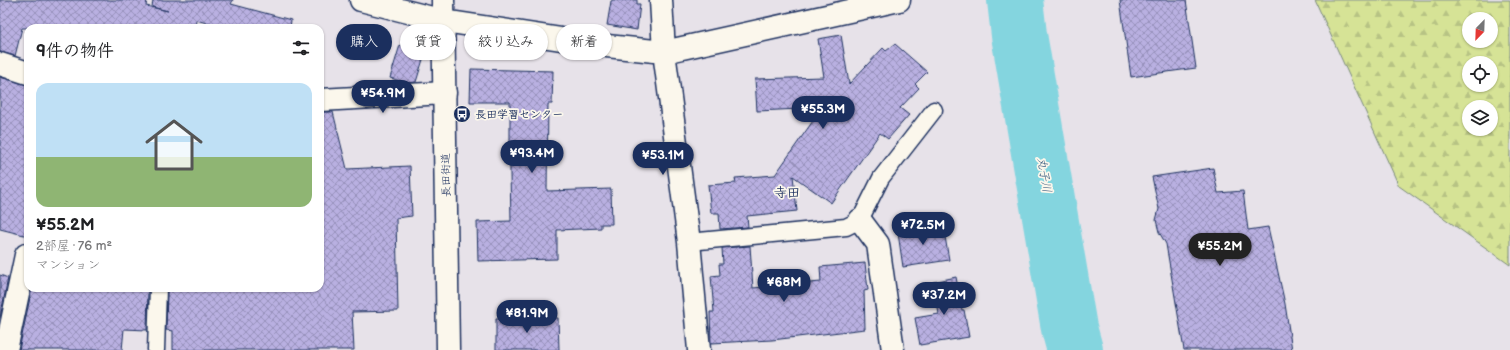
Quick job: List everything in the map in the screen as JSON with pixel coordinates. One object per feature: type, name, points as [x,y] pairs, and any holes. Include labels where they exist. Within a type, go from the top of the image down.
[{"type":"street","points":[[361,0],[444,10],[607,46],[664,52],[899,0]]},
{"type":"street","points":[[661,0],[664,52],[689,242],[698,350]]},
{"type":"street","name":"長田街道","points":[[444,10],[448,350]]},
{"type":"street","points":[[0,64],[24,71]]},
{"type":"street","points":[[324,100],[445,94]]},
{"type":"street","points":[[860,220],[878,244],[893,350]]},
{"type":"street","points":[[6,350],[24,264]]},
{"type":"lane","points":[[689,242],[846,227],[860,220],[881,178],[934,110]]},
{"type":"lane","points":[[156,350],[158,292]]},
{"type":"green space","points":[[1315,0],[1510,0],[1510,265],[1399,186]]},
{"type":"building","points":[[0,0],[147,0],[146,6],[168,11],[152,7],[153,0],[233,0],[231,4],[291,20],[290,24],[210,24],[196,20],[196,24],[24,24],[15,56],[0,52]]},
{"type":"building","points":[[637,0],[637,4],[640,4],[637,30],[607,24],[611,1]]},
{"type":"building","points":[[1120,0],[1186,0],[1196,68],[1131,77]]},
{"type":"building","points":[[841,35],[849,84],[883,48],[886,51],[895,44],[927,72],[915,84],[919,88],[900,108],[909,115],[888,139],[880,133],[831,203],[793,176],[797,211],[747,216],[748,227],[720,229],[719,213],[711,213],[708,185],[736,183],[735,178],[775,175],[822,108],[757,111],[755,79],[824,77],[818,39]]},
{"type":"building","points":[[400,45],[400,60],[423,60],[416,82],[407,83],[390,78]]},
{"type":"building","points":[[471,69],[553,71],[552,104],[548,104],[547,191],[611,189],[612,224],[601,224],[601,228],[557,230],[557,259],[478,261],[477,222],[511,221],[510,102],[470,102]]},
{"type":"building","points":[[0,77],[24,84],[24,235],[0,229]]},
{"type":"building","points":[[324,112],[333,112],[347,169],[410,166],[412,216],[396,218],[398,311],[352,312],[354,350],[173,350],[173,331],[166,330],[167,292],[324,292]]},
{"type":"building","points":[[1213,168],[1218,193],[1243,191],[1248,230],[1268,227],[1285,304],[1292,350],[1184,350],[1166,244],[1159,232],[1156,220],[1159,209],[1152,177]]},
{"type":"building","points":[[943,225],[949,260],[903,267],[898,233]]},
{"type":"building","points":[[750,246],[753,288],[821,282],[820,267],[865,263],[868,290],[864,291],[865,329],[772,340],[711,343],[710,312],[714,312],[711,276],[720,275],[719,264],[723,264],[722,248]]},
{"type":"building","points":[[0,275],[8,278],[0,318]]},
{"type":"building","points":[[956,277],[969,337],[920,345],[915,318],[939,314],[933,282]]},
{"type":"building","points":[[31,292],[148,292],[147,330],[124,329],[122,350],[19,350]]},
{"type":"building","points":[[558,318],[559,350],[496,350],[496,319]]},
{"type":"waterway","name":"丸子川","points":[[1015,0],[1019,35],[1069,328],[1075,350]]},
{"type":"place","name":"長田学習センター","points":[[462,114]]},
{"type":"district","name":"寺田","points":[[787,193]]}]
